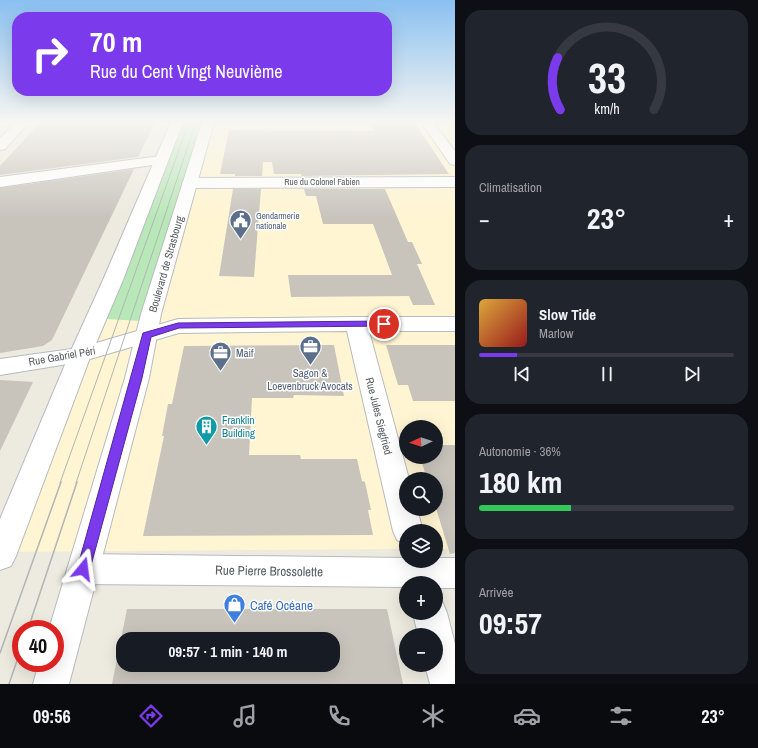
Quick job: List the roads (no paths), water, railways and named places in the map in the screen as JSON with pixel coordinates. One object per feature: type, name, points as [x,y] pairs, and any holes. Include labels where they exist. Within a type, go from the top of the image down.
[{"type":"street","points":[[0,556],[80,355],[113,280],[164,154]]},
{"type":"street","name":"Boulevard de Strasbourg","points":[[50,684],[135,385],[151,314],[199,154]]},
{"type":"street","points":[[0,182],[161,160]]},
{"type":"street","name":"Rue du Colonel Fabien","points":[[190,183],[455,182]]},
{"type":"street","name":"Rue Jules Siegfried","points":[[356,324],[406,524]]},
{"type":"street","name":"Rue Gabriel Péri","points":[[0,367],[80,355],[178,326],[455,324]]},
{"type":"street","name":"Rue Pierre Brossolette","points":[[83,569],[455,572]]},
{"type":"street","points":[[443,665],[448,684]]},
{"type":"tram line","points":[[60,483],[178,154]]},
{"type":"tram line","points":[[76,483],[185,154]]},
{"type":"tram line","points":[[0,653],[61,482]]},
{"type":"tram line","points":[[31,620],[77,482]]},
{"type":"tram line","points":[[9,684],[13,672]]},
{"type":"place","name":"Gendarmerie nationale","points":[[241,240]]},
{"type":"place","name":"Sagon & Loevenbruck Avocats","points":[[310,366]]},
{"type":"place","name":"Maif","points":[[221,372]]},
{"type":"place","name":"Franklin Building","points":[[206,446]]},
{"type":"place","name":"Café Océane","points":[[235,624]]}]
